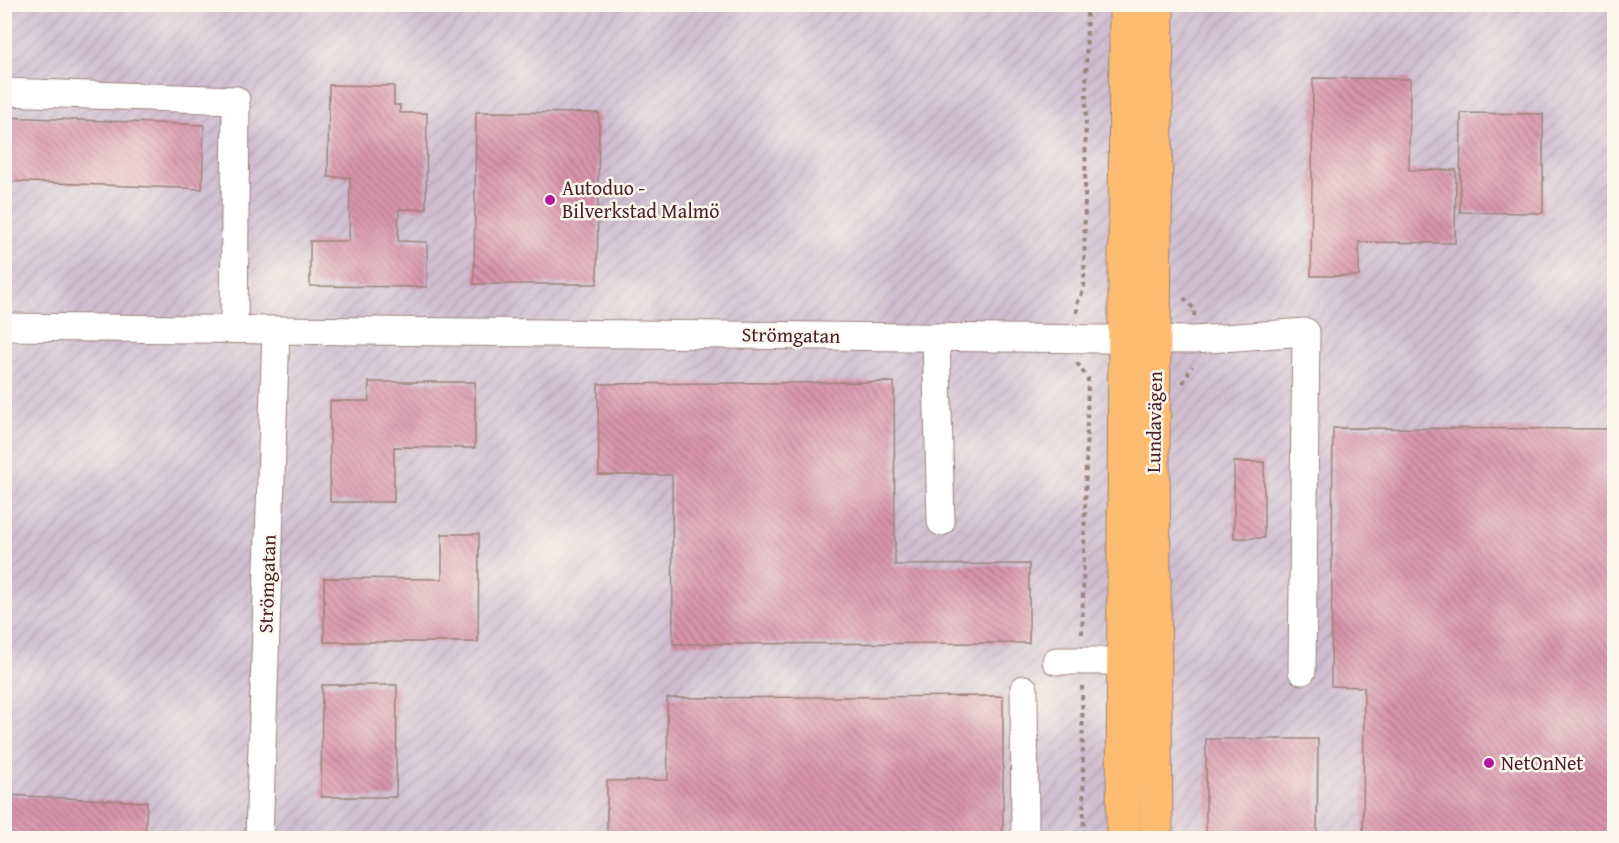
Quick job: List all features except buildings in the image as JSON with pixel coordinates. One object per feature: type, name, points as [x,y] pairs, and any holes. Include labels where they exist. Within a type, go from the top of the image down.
[{"type":"main road","name":"Lundavägen","points":[[1126,4],[1153,658],[1156,838]]},
{"type":"main road","name":"Lundavägen","points":[[1123,838],[1123,661],[1158,4]]},
{"type":"street","points":[[4,92],[236,100],[234,329]]},
{"type":"street","name":"Strömgatan","points":[[4,327],[1194,340],[1306,332],[1302,671]]},
{"type":"street","name":"Strömgatan","points":[[259,838],[276,330]]},
{"type":"street","points":[[936,337],[941,522]]},
{"type":"street","points":[[1069,661],[1123,661]]},
{"type":"street","points":[[1024,689],[1025,838]]},
{"type":"path","points":[[1084,838],[1069,661],[1088,379],[1077,363],[1076,339],[1077,303],[1084,289],[1086,4]]},
{"type":"shaded area","points":[[5,5],[1614,5],[1614,838],[5,838]]},
{"type":"place","name":"Autoduo - Bilverkstad Malmö","points":[[550,200]]},
{"type":"place","name":"NetOnNet","points":[[1489,763]]}]
